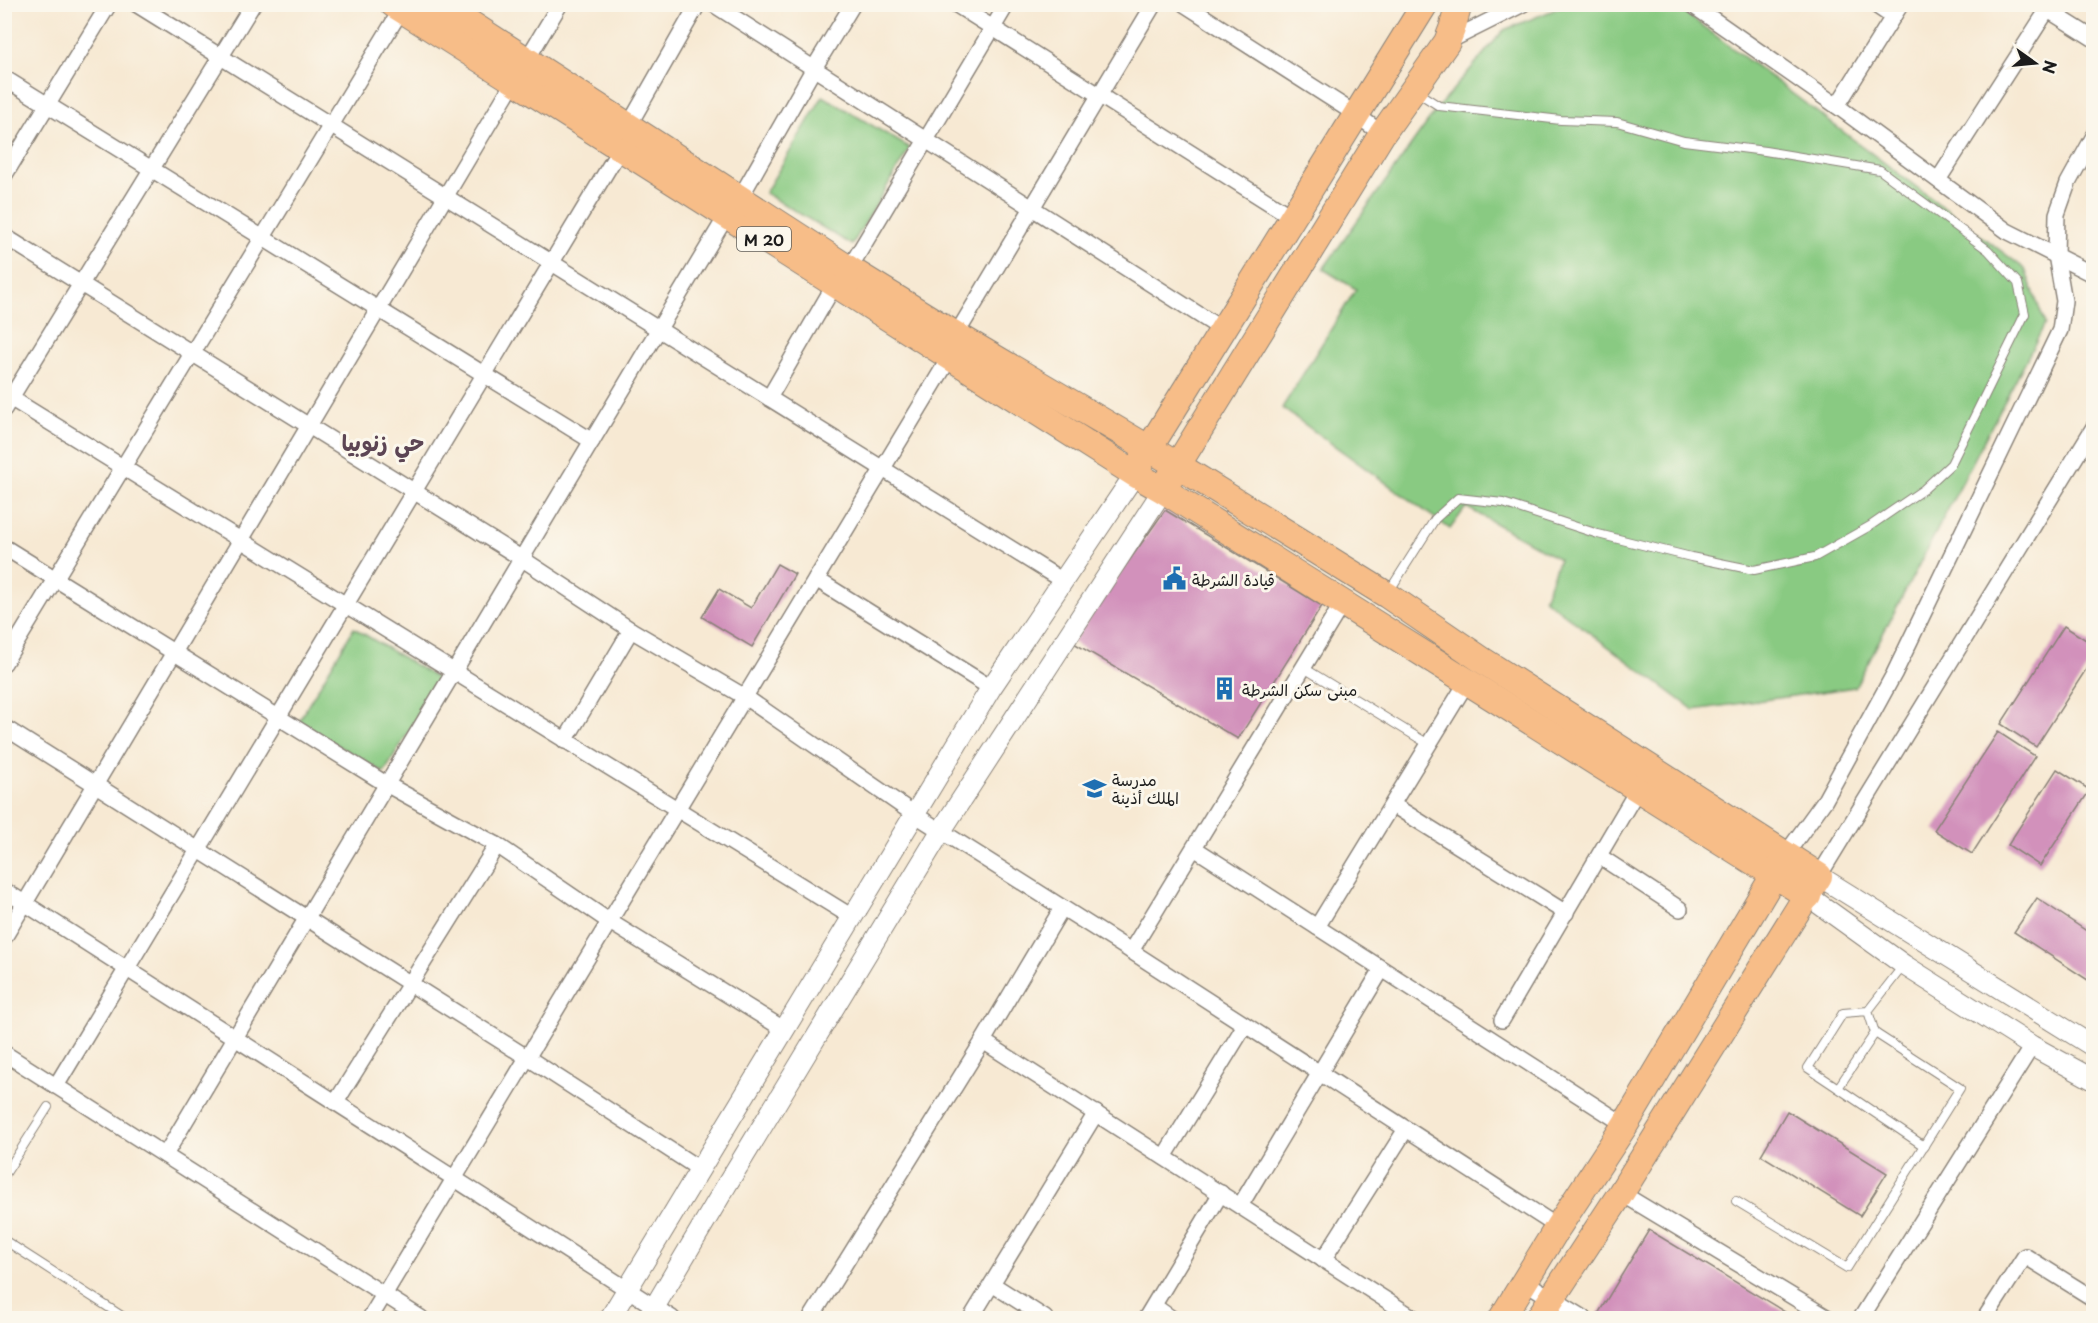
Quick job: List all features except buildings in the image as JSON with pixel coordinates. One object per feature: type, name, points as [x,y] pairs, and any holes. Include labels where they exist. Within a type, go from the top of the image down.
[{"type":"main road","name":"M 20","points":[[440,4],[620,149],[734,206]]},
{"type":"main road","points":[[1425,4],[1135,474],[1638,789],[1780,864]]},
{"type":"main road","points":[[1163,490],[1382,134],[1447,42],[1459,4]]},
{"type":"main road","name":"M 20","points":[[397,7],[629,125],[734,206],[953,346],[1135,474]]},
{"type":"main road","name":"M 20","points":[[953,346],[1149,448]]},
{"type":"main road","points":[[1149,448],[1387,595],[1813,886],[1621,1193],[1546,1308]]},
{"type":"main road","points":[[1502,1318],[1625,1125],[1780,864]]},
{"type":"street","points":[[4,176],[109,4]]},
{"type":"street","points":[[136,4],[1064,581]]},
{"type":"street","points":[[252,4],[81,284],[7,400],[123,467],[852,917]]},
{"type":"street","points":[[4,938],[560,4]]},
{"type":"street","points":[[629,125],[698,4]]},
{"type":"street","points":[[713,4],[1223,330]]},
{"type":"street","points":[[165,1155],[853,4]]},
{"type":"street","points":[[955,4],[1292,217]]},
{"type":"street","points":[[769,398],[1007,4]]},
{"type":"street","points":[[370,1318],[883,469],[1033,207],[1154,4]]},
{"type":"street","points":[[1184,4],[1357,115],[1382,134]]},
{"type":"street","points":[[1447,42],[1523,4]]},
{"type":"street","points":[[1691,4],[1837,106],[2007,231],[2094,275]]},
{"type":"street","points":[[1837,106],[1897,11],[1874,4]]},
{"type":"street","points":[[4,663],[331,125],[397,7]]},
{"type":"street","points":[[1938,180],[2044,7],[2094,39]]},
{"type":"street","points":[[4,78],[592,441]]},
{"type":"street","points":[[1780,864],[1825,800],[1894,674],[2060,330],[2064,301],[2056,255],[2057,214],[2068,183],[2094,136]]},
{"type":"street","points":[[56,1086],[620,149]]},
{"type":"street","points":[[4,236],[521,558],[631,630],[745,697],[914,814],[1131,951],[1558,1227]]},
{"type":"street","points":[[1813,886],[2094,427]]},
{"type":"street","points":[[610,1318],[991,688],[1135,474]]},
{"type":"street","points":[[652,1313],[726,1186],[941,831],[1163,490]]},
{"type":"street","points":[[4,547],[387,784],[497,845],[610,922],[785,1030]]},
{"type":"street","points":[[816,579],[991,688]]},
{"type":"street","points":[[1131,951],[1342,604]]},
{"type":"street","points":[[565,741],[631,630]]},
{"type":"street","points":[[1317,927],[1482,660]]},
{"type":"street","points":[[4,727],[726,1186]]},
{"type":"street","points":[[1502,1020],[1638,789]]},
{"type":"street","points":[[1393,805],[1566,913]]},
{"type":"street","points":[[336,1102],[497,845]]},
{"type":"street","points":[[1194,848],[1625,1125]]},
{"type":"street","points":[[1599,856],[1680,909]]},
{"type":"street","points":[[1813,886],[1904,965],[2032,1046],[2094,1080]]},
{"type":"street","points":[[1813,886],[2094,1047]]},
{"type":"street","points":[[4,890],[627,1289],[652,1313],[672,1318]]},
{"type":"street","points":[[811,1318],[983,1041],[1062,908]]},
{"type":"street","points":[[1240,1206],[1382,969]]},
{"type":"street","points":[[1164,1157],[1245,1025]]},
{"type":"street","points":[[983,1041],[1414,1318]]},
{"type":"street","points":[[1861,1318],[2032,1046]]},
{"type":"street","points":[[4,1053],[421,1318]]},
{"type":"street","points":[[971,1318],[1095,1113]]},
{"type":"street","points":[[1323,1260],[1406,1128]]},
{"type":"street","points":[[1171,1318],[1150,1312],[1221,1193]]},
{"type":"street","points":[[1621,1193],[1828,1318]]},
{"type":"street","points":[[1985,1318],[2025,1256],[2094,1299]]},
{"type":"street","points":[[1525,1282],[1546,1308],[1584,1318]]},
{"type":"street","points":[[992,1284],[1045,1318]]},
{"type":"lane","points":[[1387,595],[1436,519],[1458,498],[1503,503],[1598,534],[1754,570],[1815,557],[1870,526],[1924,489],[1952,464],[2025,314],[2018,283],[1988,250],[1880,170],[1765,151],[1684,141],[1617,122],[1562,120],[1439,106],[1413,89]]},
{"type":"lane","points":[[1304,668],[1430,745]]},
{"type":"lane","points":[[1904,965],[1868,1011],[1843,1013],[1808,1068],[1924,1146]]},
{"type":"lane","points":[[1736,1201],[1847,1268],[1960,1088],[1875,1033],[1868,1011]]},
{"type":"lane","points":[[1839,1088],[1875,1033]]},
{"type":"lane","points":[[4,1176],[48,1107]]},
{"type":"lane","points":[[4,1240],[125,1318]]},
{"type":"green space","points":[[1566,5],[1675,5],[2025,269],[2045,324],[1855,687],[1694,710],[1544,599],[1559,559],[1466,507],[1450,529],[1282,408],[1356,289],[1323,269],[1439,106],[1504,30]]},
{"type":"green space","points":[[823,96],[910,148],[852,245],[765,193]]},
{"type":"green space","points":[[354,628],[440,680],[384,773],[298,722]]},
{"type":"place","name":"قيادة الشرطة","points":[[1174,579]]},
{"type":"place","name":"مبنى سكن الشرطة","points":[[1224,689]]},
{"type":"place","name":"مدرسة الملك أذينة","points":[[1094,788]]},
{"type":"district","name":"حي زنوبيا","points":[[383,441]]}]
